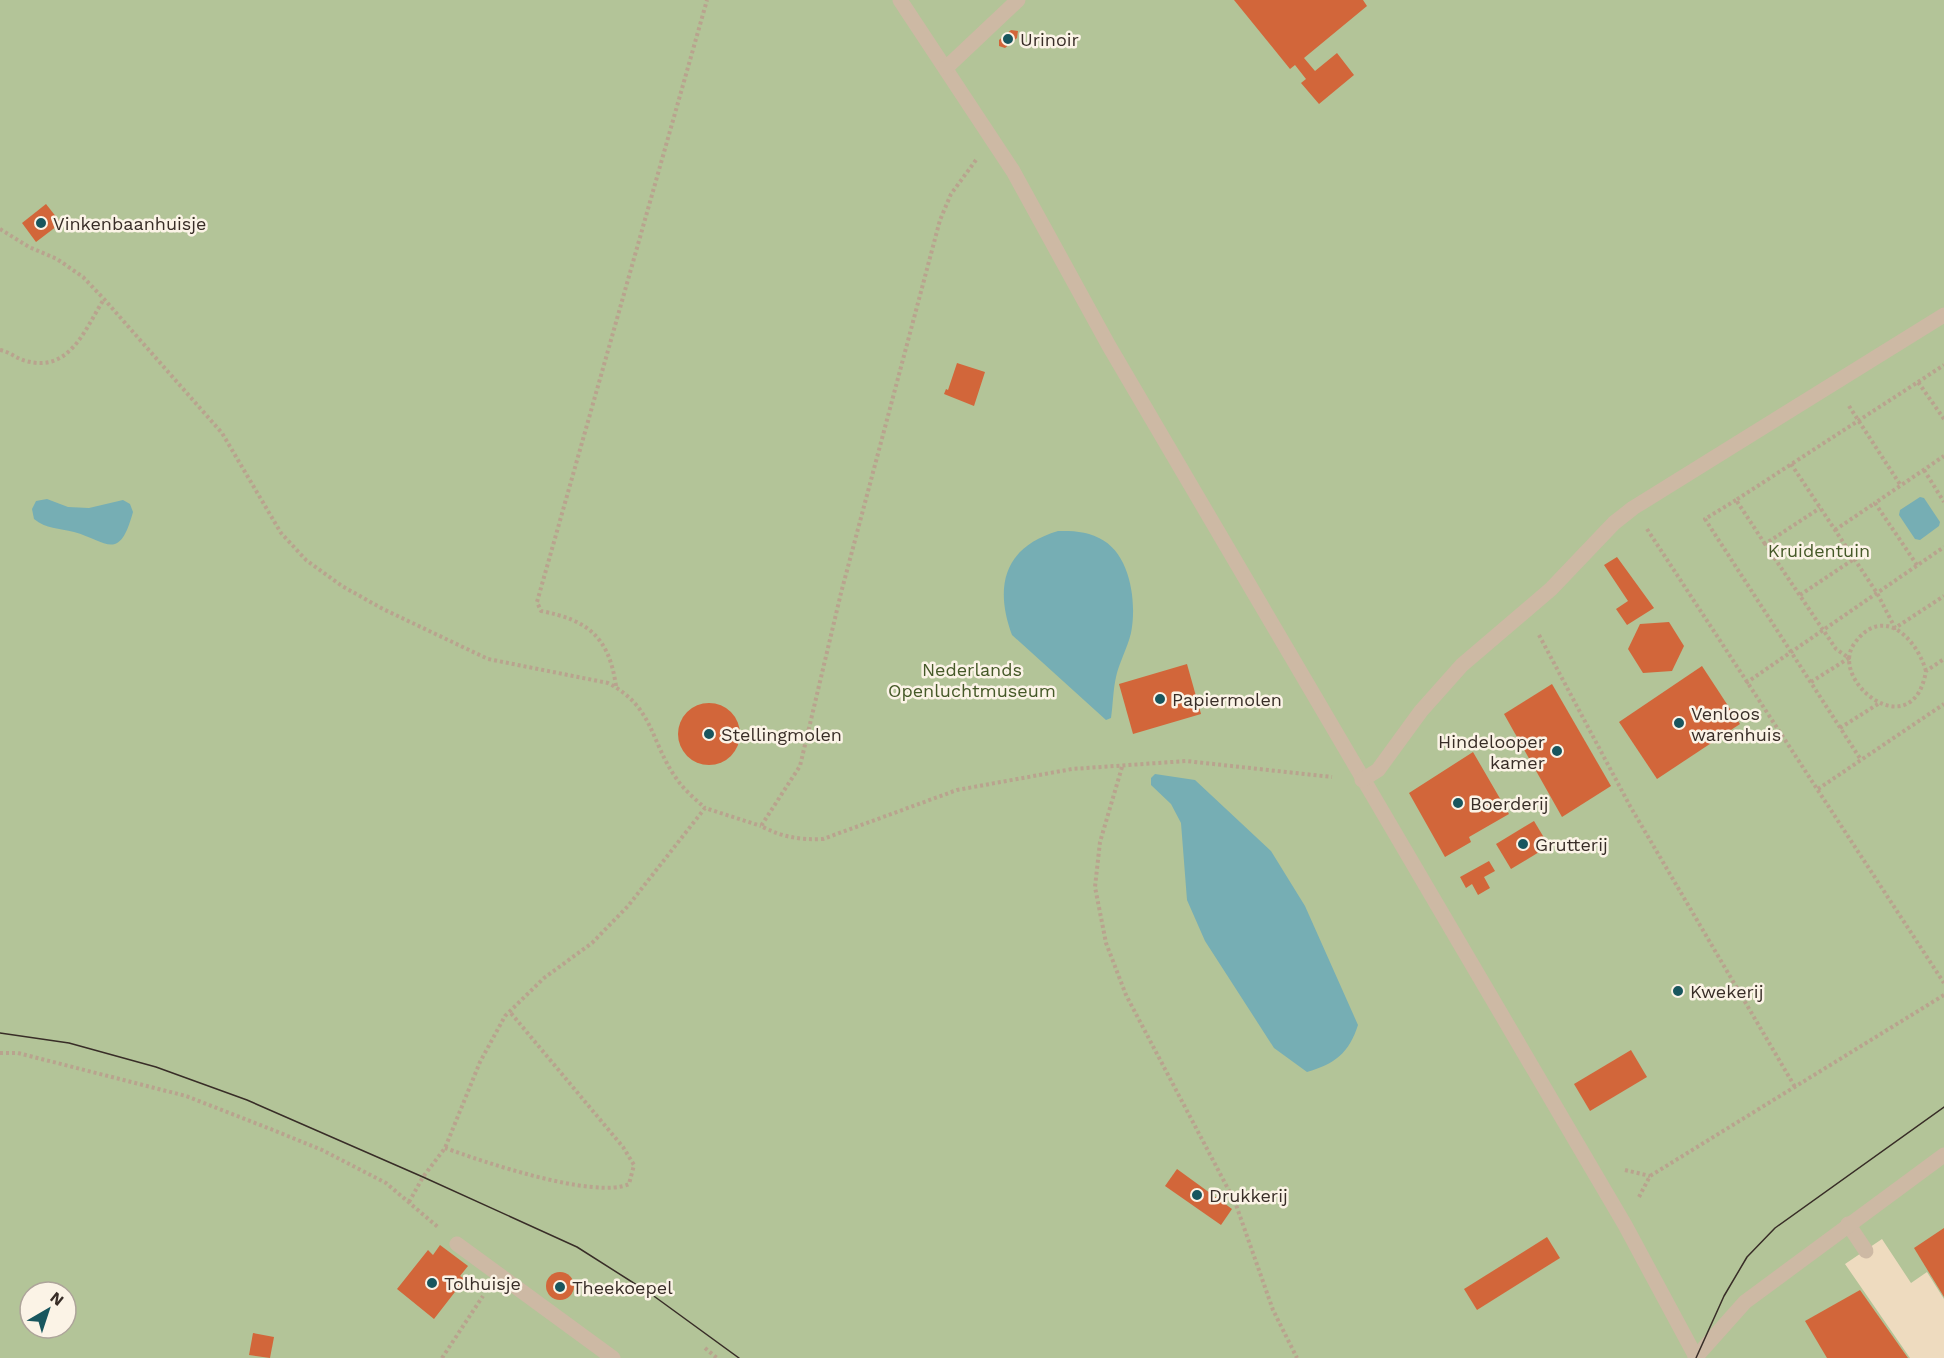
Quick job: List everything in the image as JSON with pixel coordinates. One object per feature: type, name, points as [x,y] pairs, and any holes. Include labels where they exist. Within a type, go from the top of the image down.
[{"type":"street","points":[[900,0],[947,67],[1013,171],[1109,346],[1625,1225],[1695,1358],[1745,1302],[1944,1155]]},
{"type":"street","points":[[947,67],[1018,0]]},
{"type":"street","points":[[1362,780],[1378,770],[1421,711],[1462,665],[1526,610],[1614,523],[1633,508],[1944,315]]},
{"type":"street","points":[[1848,1224],[1866,1251]]},
{"type":"street","points":[[457,1245],[613,1358]]},
{"type":"path","points":[[616,687],[609,655],[596,633],[571,617],[541,611],[537,602],[708,0]]},
{"type":"path","points":[[761,826],[800,766],[841,593],[940,220],[951,194],[968,169],[993,142]]},
{"type":"path","points":[[0,229],[29,247],[57,259],[83,277],[104,299],[222,433],[277,525],[306,560],[342,586],[383,609],[488,659],[574,675],[616,687],[638,703],[675,777],[705,808],[761,826],[779,835],[801,840],[823,839],[957,790],[1072,769],[1186,761],[1362,780]]},
{"type":"path","points":[[0,350],[25,361],[57,362],[68,355],[104,299]]},
{"type":"path","points":[[1861,760],[1705,519],[1944,365]]},
{"type":"path","points":[[1833,382],[1901,486]]},
{"type":"path","points":[[1918,382],[1944,419]]},
{"type":"path","points":[[1835,530],[1944,456]]},
{"type":"path","points":[[1791,464],[1877,593],[1895,628],[1916,646],[1926,671],[1921,688],[1908,702],[1897,707],[1878,704],[1859,686],[1849,658],[1852,646],[1861,635],[1873,627],[1895,628],[1944,596]]},
{"type":"path","points":[[1924,470],[1944,502]]},
{"type":"path","points":[[1736,500],[1836,649],[1849,658]]},
{"type":"path","points":[[1875,503],[1917,565]]},
{"type":"path","points":[[1633,508],[1944,982]]},
{"type":"path","points":[[1765,544],[1820,508]]},
{"type":"path","points":[[1746,683],[1942,549],[1944,557]]},
{"type":"path","points":[[1800,595],[1854,559]]},
{"type":"path","points":[[1526,610],[1630,806],[1795,1087]]},
{"type":"path","points":[[1810,682],[1849,658]]},
{"type":"path","points":[[1926,671],[1944,659]]},
{"type":"path","points":[[1840,728],[1878,704]]},
{"type":"path","points":[[1818,789],[1944,704]]},
{"type":"path","points":[[1122,767],[1100,842],[1095,887],[1106,943],[1126,995],[1235,1202],[1273,1310],[1297,1358]]},
{"type":"path","points":[[409,1202],[423,1177],[445,1148],[480,1062],[510,1012],[544,978],[592,943],[628,906],[705,808]]},
{"type":"path","points":[[1625,1225],[1650,1176],[1944,996]]},
{"type":"path","points":[[445,1148],[493,1165],[548,1179],[622,1188],[629,1184],[634,1165],[623,1147],[510,1012]]},
{"type":"path","points":[[0,1053],[18,1053],[119,1078],[215,1107],[353,1165],[386,1183],[457,1245]]},
{"type":"path","points":[[442,1358],[498,1275]]},
{"type":"path","points":[[705,1348],[715,1357]]},
{"type":"green space","name":"Nederlands Openluchtmuseum","points":[[0,0],[1944,0],[1944,1358],[0,1358]]},
{"type":"shaded area","points":[[1882,1239],[1911,1283],[1927,1272],[1944,1299],[1944,1358],[1910,1358],[1845,1264]]},
{"type":"water","points":[[1920,497],[1924,498],[1940,522],[1939,526],[1920,540],[1915,539],[1899,515],[1900,510]]},
{"type":"water","points":[[47,499],[68,507],[89,508],[123,500],[130,504],[133,512],[123,538],[117,543],[103,543],[74,532],[48,526],[34,519],[32,509],[36,501]]},
{"type":"water","points":[[1058,531],[1089,534],[1110,545],[1125,567],[1129,580],[1133,621],[1116,677],[1111,718],[1106,720],[1012,635],[1007,617],[1004,585],[1015,558],[1040,538]]},
{"type":"water","points":[[1155,774],[1195,780],[1271,851],[1305,906],[1358,1025],[1350,1043],[1333,1061],[1307,1072],[1274,1048],[1205,941],[1187,900],[1181,823],[1171,804],[1151,785],[1151,778]]},
{"type":"building","points":[[1234,0],[1363,0],[1367,6],[1304,58],[1315,71],[1337,53],[1354,75],[1319,104],[1301,83],[1306,79],[1295,65],[1290,69]]},
{"type":"building","points":[[1011,30],[1018,31],[1017,38],[1005,48],[999,46],[999,40]]},
{"type":"building","points":[[46,204],[61,223],[36,242],[22,223]]},
{"type":"building","points":[[957,363],[985,372],[974,406],[944,394],[946,389],[948,390]]},
{"type":"building","points":[[1617,557],[1654,608],[1627,625],[1616,609],[1628,601],[1604,565]]},
{"type":"building","points":[[1669,622],[1684,646],[1672,671],[1643,673],[1628,649],[1640,624]]},
{"type":"building","points":[[1187,664],[1201,714],[1133,734],[1119,684]]},
{"type":"building","points":[[1702,666],[1740,724],[1657,779],[1619,722]]},
{"type":"building","points":[[1552,684],[1611,786],[1562,817],[1504,714]]},
{"type":"building","name":"Stellingmolen","points":[[703,703],[715,703],[731,712],[738,722],[740,734],[738,746],[731,756],[715,765],[703,765],[692,760],[683,751],[678,740],[678,728],[683,717],[692,708]]},
{"type":"building","points":[[1473,752],[1509,814],[1469,837],[1471,842],[1445,857],[1409,793]]},
{"type":"building","points":[[1534,821],[1549,846],[1511,869],[1496,844]]},
{"type":"building","points":[[1489,861],[1495,871],[1484,877],[1490,888],[1478,895],[1472,884],[1466,888],[1460,877]]},
{"type":"building","points":[[1631,1050],[1647,1077],[1590,1111],[1574,1084]]},
{"type":"building","points":[[1177,1169],[1232,1209],[1221,1225],[1165,1186]]},
{"type":"building","points":[[1944,1228],[1944,1297],[1914,1248]]},
{"type":"building","points":[[1547,1237],[1560,1258],[1477,1310],[1464,1289]]},
{"type":"building","points":[[440,1245],[468,1266],[460,1276],[465,1279],[434,1319],[397,1289],[428,1250],[433,1255]]},
{"type":"building","points":[[560,1272],[570,1276],[574,1286],[570,1296],[560,1300],[550,1296],[546,1286],[550,1276]]},
{"type":"building","points":[[1860,1290],[1908,1358],[1827,1358],[1805,1321]]},
{"type":"building","points":[[253,1333],[274,1337],[270,1358],[249,1355]]},
{"type":"tram line","points":[[0,1033],[69,1043],[156,1067],[247,1100],[423,1177],[577,1247],[651,1294],[739,1358]]},
{"type":"tram line","points":[[1696,1358],[1724,1296],[1747,1257],[1775,1228],[1944,1107]]},
{"type":"place","name":"Urinoir","points":[[1008,39]]},
{"type":"place","name":"Vinkenbaanhuisje","points":[[41,223]]},
{"type":"place","name":"Papiermolen","points":[[1160,699]]},
{"type":"place","name":"Venloos warenhuis","points":[[1679,723]]},
{"type":"place","name":"Stellingmolen","points":[[709,734]]},
{"type":"place","name":"Hindelooper kamer","points":[[1557,751]]},
{"type":"place","name":"Boerderij","points":[[1458,803]]},
{"type":"place","name":"Grutterij","points":[[1523,844]]},
{"type":"place","name":"Kwekerij","points":[[1678,991]]},
{"type":"place","name":"Drukkerij","points":[[1197,1195]]},
{"type":"place","name":"Tolhuisje","points":[[432,1283]]},
{"type":"place","name":"Theekoepel","points":[[560,1287]]},
{"type":"park label","name":"Kruidentuin","points":[[1819,550]]}]
